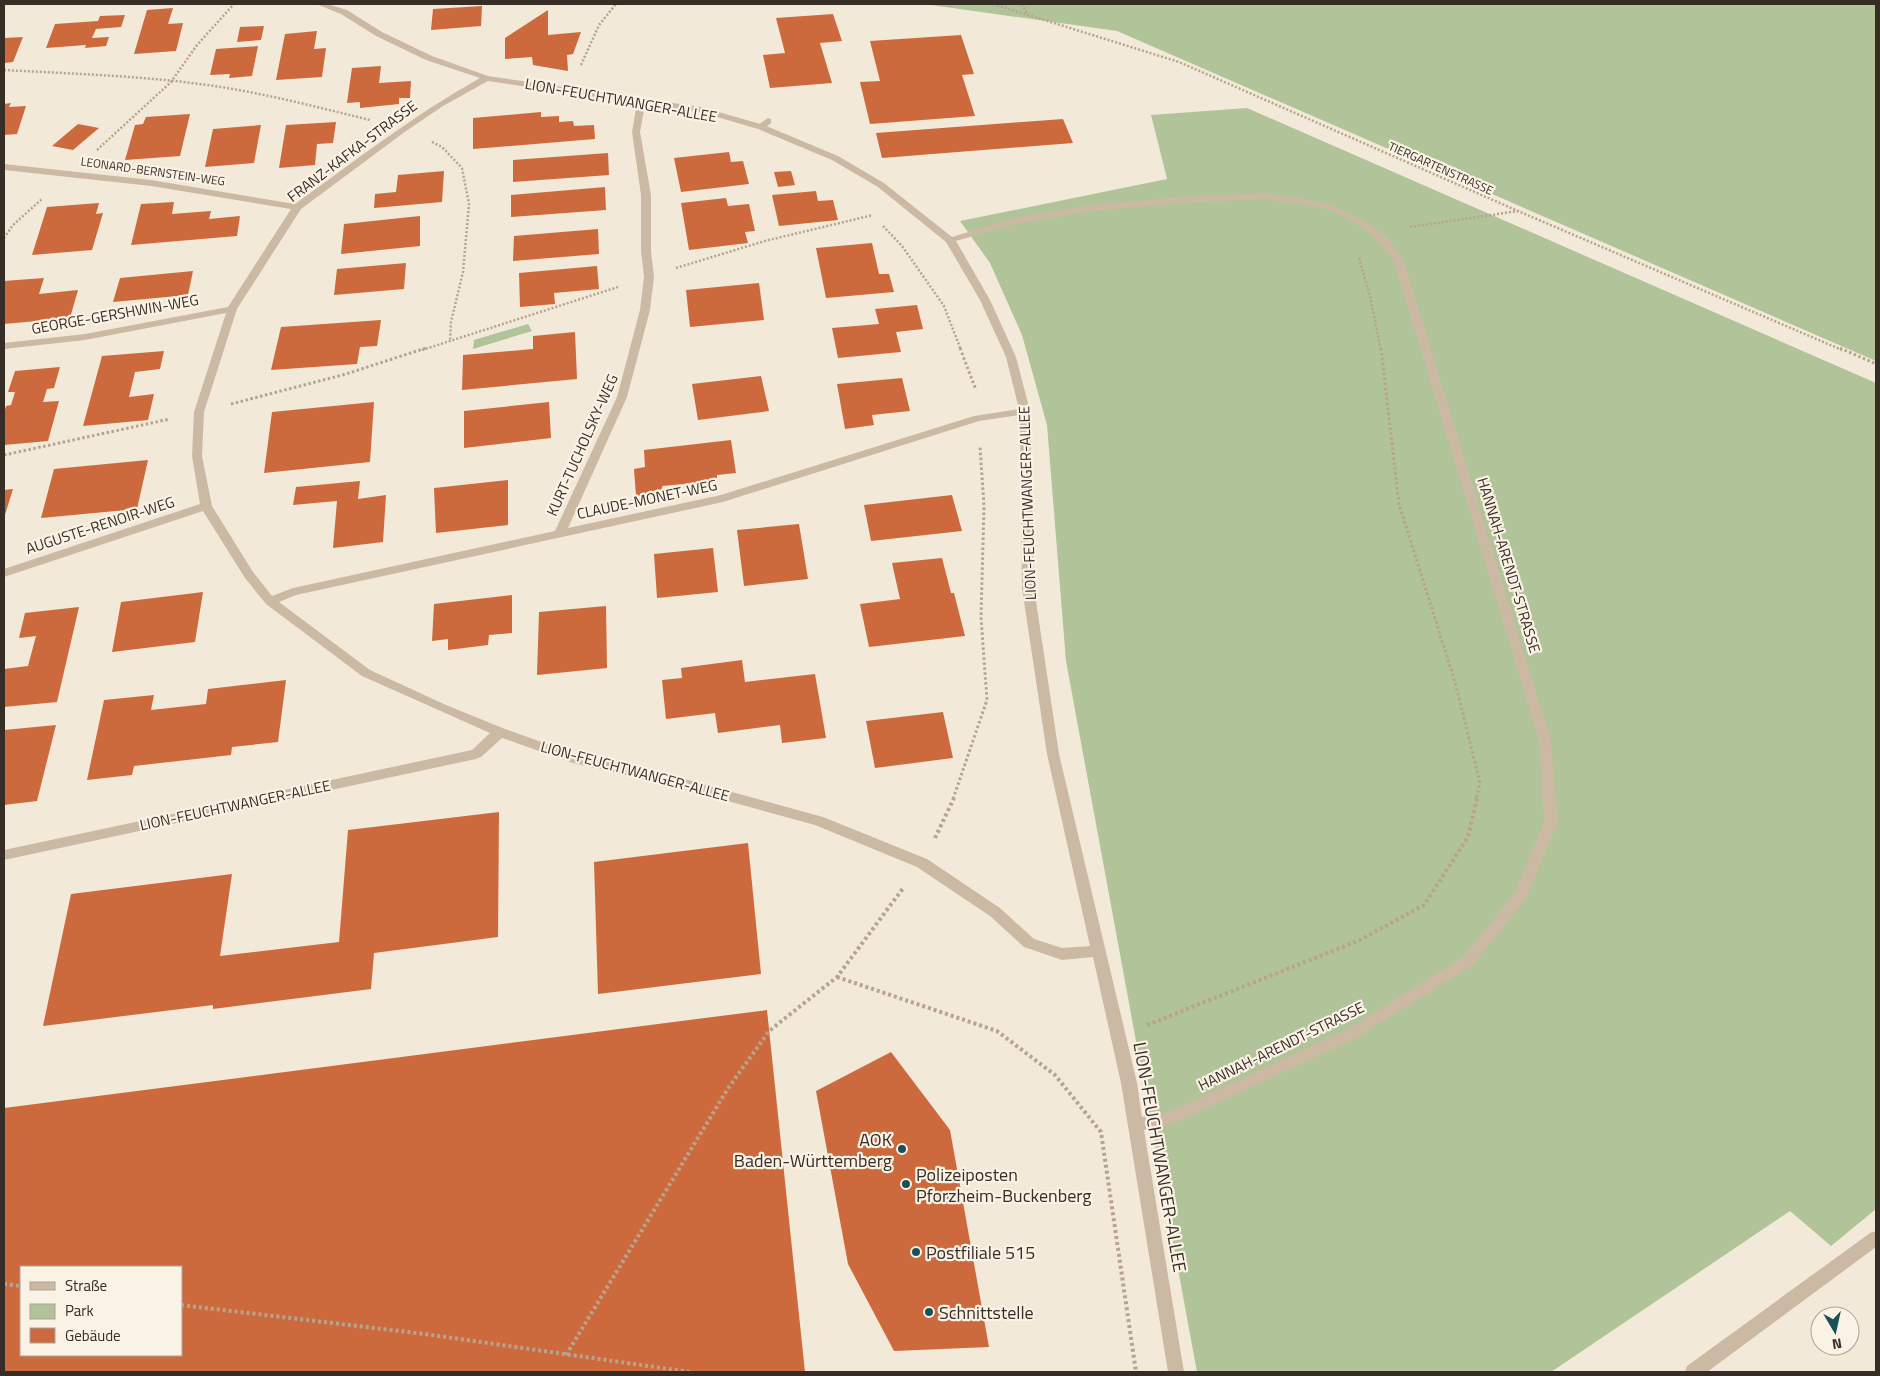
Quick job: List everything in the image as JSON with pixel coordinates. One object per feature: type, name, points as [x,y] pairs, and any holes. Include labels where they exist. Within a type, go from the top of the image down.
[{"type":"street","points":[[4,4],[9,4]]},
{"type":"street","name":"LION-FEUCHTWANGER-ALLEE","points":[[320,4],[344,12],[379,34],[429,58],[487,78],[701,110],[765,124],[835,158],[873,181],[950,240],[985,300],[1012,357],[1025,411],[1028,588],[1053,754],[1118,1037],[1136,1125],[1176,1372]]},
{"type":"street","name":"FRANZ-KAFKA-STRASSE","points":[[487,78],[440,104],[403,129],[297,208],[232,309],[199,412],[198,456],[206,506],[248,575],[270,602],[366,673],[500,732]]},
{"type":"street","name":"KURT-TUCHOLSKY-WEG","points":[[560,533],[622,397],[645,310],[648,276],[646,195],[636,132],[641,102]]},
{"type":"street","name":"LEONARD-BERNSTEIN-WEG","points":[[4,167],[72,172],[209,191],[297,208]]},
{"type":"street","name":"HANNAH-ARENDT-STRASSE","points":[[950,240],[1014,221],[1092,208],[1181,200],[1265,196],[1322,205],[1356,220],[1375,232],[1387,243],[1398,261],[1545,741],[1551,822],[1521,896],[1468,960],[1351,1034],[1173,1117],[1136,1125]]},
{"type":"street","name":"GEORGE-GERSHWIN-WEG","points":[[4,346],[85,337],[232,309]]},
{"type":"street","name":"CLAUDE-MONET-WEG","points":[[270,602],[293,592],[724,498],[978,418],[1025,411]]},
{"type":"street","name":"AUGUSTE-RENOIR-WEG","points":[[4,573],[206,506]]},
{"type":"street","name":"LION-FEUCHTWANGER-ALLEE","points":[[4,854],[476,754],[500,732],[573,758],[677,782],[818,821],[922,863],[995,912],[1029,943],[1062,954],[1098,951]]},
{"type":"street","points":[[1693,1372],[1876,1238]]},
{"type":"path","points":[[4,238],[13,225],[171,82],[197,45],[234,4]]},
{"type":"path","points":[[574,90],[581,82],[579,76],[580,68],[591,38],[602,19],[616,4]]},
{"type":"path","name":"TIERGARTENSTRASSE","points":[[993,4],[1027,13],[1179,62],[1518,211],[1876,364]]},
{"type":"path","points":[[1022,4],[1027,13]]},
{"type":"path","points":[[4,70],[220,87],[302,103],[403,129],[442,147],[462,168],[469,204],[464,272],[452,322],[450,342]]},
{"type":"path","points":[[566,1355],[727,1090],[770,1031],[837,977],[922,863],[948,811],[987,700],[980,617],[984,506],[976,390],[944,306],[902,246],[866,210]]},
{"type":"path","points":[[1375,232],[1518,211]]},
{"type":"path","points":[[4,456],[199,412],[346,374],[450,342],[648,276],[765,242],[873,215]]},
{"type":"path","points":[[1118,1037],[1360,940],[1424,905],[1468,837],[1480,783],[1455,682],[1399,504],[1384,365],[1370,296],[1353,239],[1356,220]]},
{"type":"path","points":[[837,977],[997,1031],[1055,1075],[1101,1132],[1136,1372]]},
{"type":"path","points":[[4,1284],[20,1286]]},
{"type":"path","points":[[182,1305],[425,1334],[690,1372]]},
{"type":"green space","points":[[924,4],[1876,4],[1876,361],[1117,31]]},
{"type":"green space","points":[[1247,108],[1876,383],[1876,1209],[1831,1246],[1790,1211],[1551,1372],[1197,1372],[1066,661],[1047,425],[1022,335],[990,263],[960,221],[1167,179],[1151,115]]},
{"type":"green space","points":[[528,324],[532,331],[473,349],[474,340]]},
{"type":"building","points":[[482,6],[481,26],[431,30],[433,9]]},
{"type":"building","points":[[173,8],[168,24],[183,23],[176,51],[134,54],[147,10]]},
{"type":"building","points":[[548,10],[548,35],[581,32],[573,54],[567,55],[568,71],[533,65],[532,57],[505,59],[505,38]]},
{"type":"building","points":[[833,14],[842,41],[820,43],[832,83],[770,88],[763,55],[785,53],[776,18]]},
{"type":"building","points":[[125,15],[121,27],[96,29],[92,38],[109,37],[106,46],[85,48],[86,45],[46,48],[55,24],[98,21],[100,16]]},
{"type":"building","points":[[264,26],[261,40],[237,42],[240,27]]},
{"type":"building","points":[[317,31],[314,49],[326,48],[322,77],[276,80],[285,34]]},
{"type":"building","points":[[961,35],[974,74],[962,75],[975,116],[870,124],[860,82],[880,81],[870,41]]},
{"type":"building","points":[[23,37],[13,62],[4,63],[4,38]]},
{"type":"building","points":[[258,46],[252,76],[229,78],[230,74],[210,75],[216,49]]},
{"type":"building","points":[[381,66],[379,83],[411,81],[410,98],[399,98],[399,104],[360,108],[360,102],[347,103],[352,68]]},
{"type":"building","points":[[11,103],[9,107],[26,106],[17,134],[4,135],[4,104]]},
{"type":"building","points":[[541,112],[541,117],[559,116],[559,122],[573,121],[574,126],[594,125],[595,139],[473,149],[473,118]]},
{"type":"building","points":[[190,114],[180,156],[125,160],[135,125],[143,124],[146,117]]},
{"type":"building","points":[[1063,119],[1073,143],[882,158],[876,133]]},
{"type":"building","points":[[336,122],[333,143],[317,144],[315,165],[279,168],[286,125]]},
{"type":"building","points":[[78,124],[99,128],[73,150],[52,146]]},
{"type":"building","points":[[261,125],[254,163],[205,167],[213,129]]},
{"type":"building","points":[[729,152],[731,162],[743,161],[749,184],[681,192],[674,158]]},
{"type":"building","points":[[608,153],[609,175],[513,182],[513,160]]},
{"type":"building","points":[[444,171],[442,202],[374,208],[375,194],[396,192],[398,175]]},
{"type":"building","points":[[791,171],[795,185],[778,187],[774,172]]},
{"type":"building","points":[[605,187],[606,210],[511,217],[511,195]]},
{"type":"building","points":[[816,191],[818,201],[833,200],[838,220],[779,226],[772,195]]},
{"type":"building","points":[[726,198],[728,206],[749,204],[755,231],[745,232],[748,243],[689,250],[681,203]]},
{"type":"building","points":[[174,202],[172,214],[211,211],[209,219],[240,216],[237,236],[131,245],[141,204]]},
{"type":"building","points":[[99,203],[96,214],[103,213],[92,250],[32,255],[47,207]]},
{"type":"building","points":[[420,216],[420,246],[341,254],[344,224]]},
{"type":"building","points":[[598,229],[599,254],[513,261],[514,236]]},
{"type":"building","points":[[872,243],[879,274],[889,274],[894,292],[826,298],[816,248]]},
{"type":"building","points":[[406,263],[404,289],[334,295],[337,269]]},
{"type":"building","points":[[597,266],[599,289],[554,293],[555,304],[520,307],[519,273]]},
{"type":"building","points":[[193,271],[188,295],[113,302],[120,278]]},
{"type":"building","points":[[44,278],[39,294],[78,290],[70,318],[4,324],[4,281]]},
{"type":"building","points":[[759,283],[764,320],[690,327],[686,290]]},
{"type":"building","points":[[917,305],[923,329],[896,332],[901,352],[838,358],[832,328],[879,324],[875,309]]},
{"type":"building","points":[[381,320],[377,346],[360,347],[357,364],[271,370],[281,327]]},
{"type":"building","points":[[575,332],[577,379],[462,390],[463,355],[533,349],[533,336]]},
{"type":"building","points":[[164,351],[160,369],[135,372],[129,397],[154,394],[148,420],[83,426],[102,356]]},
{"type":"building","points":[[60,367],[54,388],[47,389],[43,402],[59,401],[48,441],[4,445],[4,413],[6,406],[11,405],[15,392],[8,392],[15,371]]},
{"type":"building","points":[[761,376],[769,411],[698,420],[692,384]]},
{"type":"building","points":[[902,378],[910,411],[872,415],[874,425],[845,429],[837,384]]},
{"type":"building","points":[[374,402],[370,462],[264,473],[272,412]]},
{"type":"building","points":[[549,402],[551,438],[464,448],[464,411]]},
{"type":"building","points":[[731,440],[736,473],[717,475],[717,481],[662,486],[663,493],[636,496],[634,469],[645,467],[644,450]]},
{"type":"building","points":[[148,460],[137,509],[41,518],[54,469]]},
{"type":"building","points":[[508,480],[508,525],[436,533],[434,488]]},
{"type":"building","points":[[360,481],[358,499],[386,495],[383,542],[333,548],[337,501],[293,505],[296,487]]},
{"type":"building","points":[[13,489],[4,518],[4,490]]},
{"type":"building","points":[[952,495],[962,531],[871,541],[864,505]]},
{"type":"building","points":[[799,524],[808,579],[744,586],[737,530]]},
{"type":"building","points":[[713,548],[718,592],[657,598],[654,554]]},
{"type":"building","points":[[942,558],[951,593],[954,593],[965,636],[869,647],[860,604],[900,599],[892,563]]},
{"type":"building","points":[[203,592],[195,642],[112,652],[121,602]]},
{"type":"building","points":[[512,595],[512,633],[489,635],[488,645],[448,650],[448,639],[432,641],[434,604]]},
{"type":"building","points":[[606,606],[607,668],[537,675],[539,612]]},
{"type":"building","points":[[79,607],[57,702],[4,707],[4,669],[28,666],[36,636],[19,638],[25,613]]},
{"type":"building","points":[[742,660],[745,682],[815,674],[826,738],[782,743],[780,725],[718,733],[715,713],[666,719],[662,680],[682,678],[681,668]]},
{"type":"building","points":[[286,680],[278,742],[232,747],[231,755],[134,766],[132,775],[87,780],[104,700],[154,695],[151,710],[206,704],[208,689]]},
{"type":"building","points":[[943,712],[953,758],[875,768],[866,721]]},
{"type":"building","points":[[56,725],[37,801],[4,805],[4,730]]},
{"type":"building","points":[[499,812],[498,937],[374,953],[371,989],[213,1009],[213,1005],[43,1026],[71,894],[232,874],[220,956],[339,942],[348,830]]},
{"type":"building","points":[[748,843],[761,974],[598,994],[594,862]]},
{"type":"building","points":[[767,1010],[805,1372],[4,1372],[4,1108]]},
{"type":"building","points":[[891,1052],[950,1130],[989,1347],[894,1351],[848,1264],[816,1091]]},
{"type":"place","name":"AOK Baden-Württemberg","points":[[902,1149]]},
{"type":"place","name":"Polizeiposten Pforzheim-Buckenberg","points":[[906,1184]]},
{"type":"place","name":"Postfiliale 515","points":[[916,1252]]},
{"type":"place","name":"Schnittstelle","points":[[929,1312]]}]
